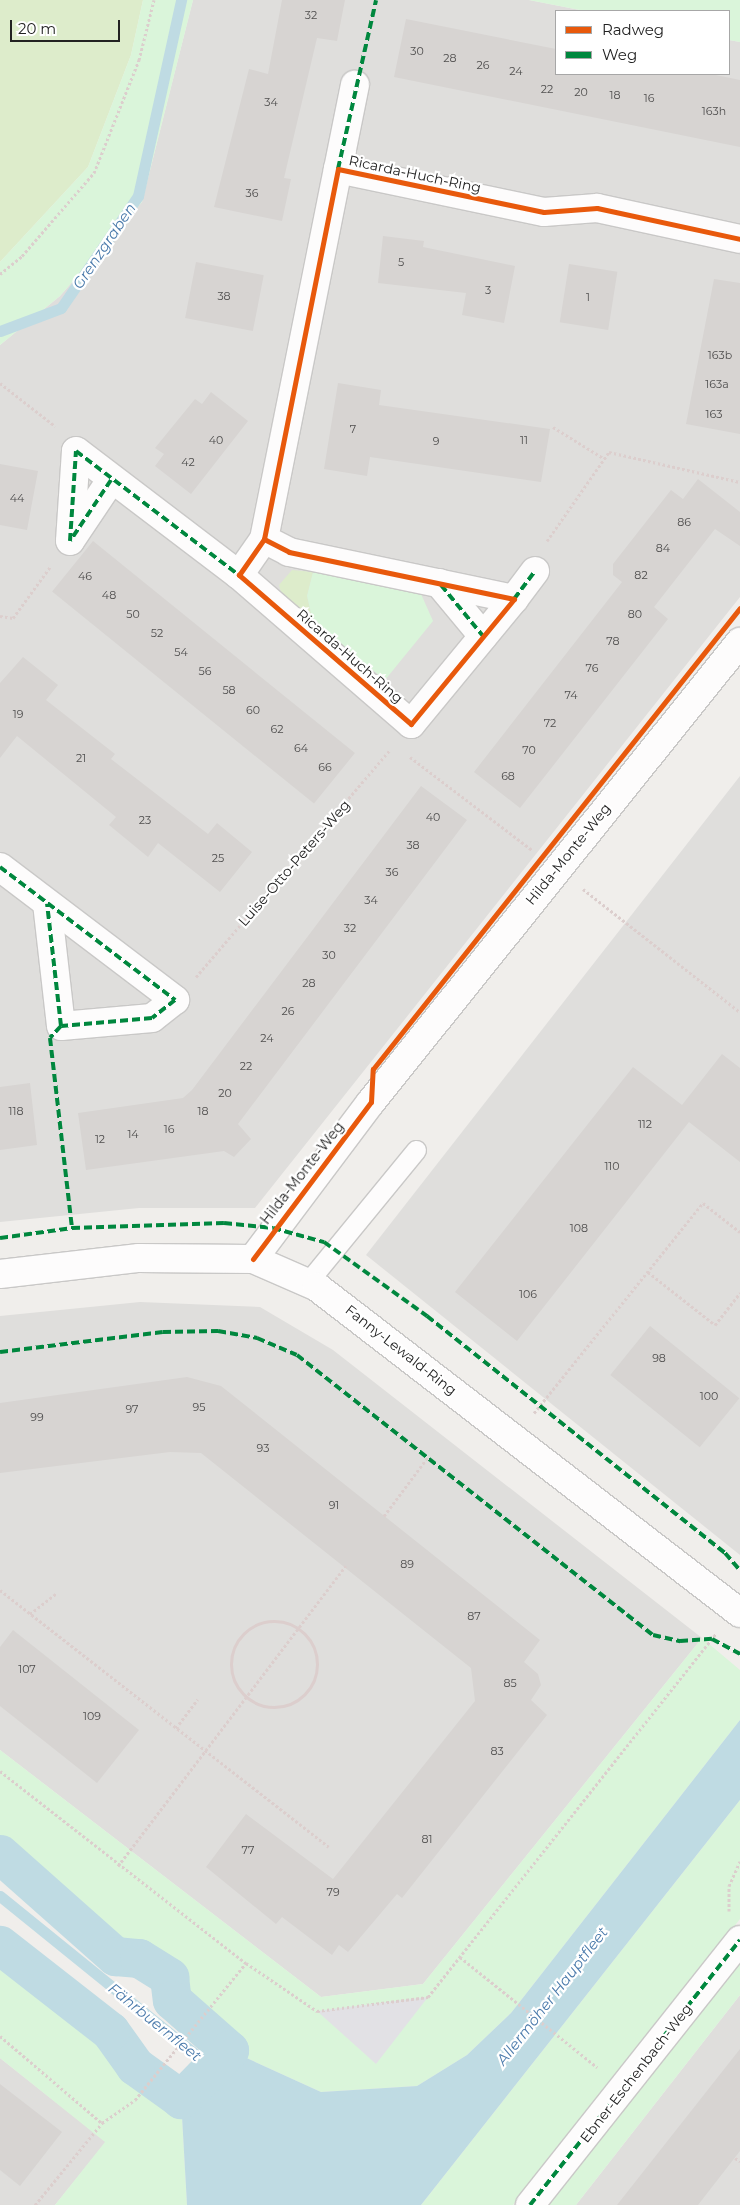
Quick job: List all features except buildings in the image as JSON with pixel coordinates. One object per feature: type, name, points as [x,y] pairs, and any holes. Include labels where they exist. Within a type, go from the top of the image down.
[{"type":"street","name":"Ricarda-Huch-Ring","points":[[239,575],[264,539],[355,85]]},
{"type":"street","name":"Ricarda-Huch-Ring","points":[[338,169],[544,212],[597,208],[740,239]]},
{"type":"street","name":"Ricarda-Huch-Ring","points":[[76,450],[111,480],[239,575],[411,724]]},
{"type":"street","points":[[70,541],[76,450]]},
{"type":"street","points":[[70,541],[111,480]]},
{"type":"street","points":[[264,539],[289,552],[514,599]]},
{"type":"street","points":[[411,724],[535,571]]},
{"type":"street","points":[[440,583],[483,636]]},
{"type":"street","name":"Hilda-Monte-Weg","points":[[253,1259],[556,869],[740,642]]},
{"type":"street","points":[[0,867],[175,1000],[152,1018],[61,1026],[47,904]]},
{"type":"street","name":"Fanny-Lewald-Ring","points":[[0,1274],[139,1258],[253,1259],[307,1283],[356,1313],[738,1611]]},
{"type":"street","name":"Ebner-Eschenbach-Weg","points":[[530,2205],[740,1940]]},
{"type":"lane","points":[[307,1283],[416,1150]]},
{"type":"path","points":[[0,274],[22,256],[94,172],[139,60],[154,0]]},
{"type":"path","points":[[0,382],[66,434],[76,450]]},
{"type":"path","points":[[553,427],[603,458]]},
{"type":"path","points":[[535,571],[536,558],[603,458],[618,450],[740,482]]},
{"type":"path","points":[[0,616],[13,618],[70,541]]},
{"type":"path","points":[[394,746],[740,1012]]},
{"type":"path","points":[[515,1437],[703,1203],[740,1232]]},
{"type":"path","points":[[648,1272],[715,1325],[740,1293]]},
{"type":"path","points":[[384,1516],[428,1457]]},
{"type":"path","points":[[118,1866],[346,1566]]},
{"type":"path","points":[[0,1590],[329,1847]]},
{"type":"path","points":[[30,1614],[56,1594]]},
{"type":"path","points":[[0,1771],[118,1866],[246,1962],[317,2011],[428,1997],[738,1611]]},
{"type":"path","points":[[271,1621],[298,1628],[315,1650],[315,1678],[308,1690],[286,1706],[272,1707],[246,1697],[232,1672],[236,1644],[245,1633],[271,1621]]},
{"type":"path","points":[[176,1728],[198,1699]]},
{"type":"path","points":[[460,1957],[604,2072]]},
{"type":"path","points":[[35,2205],[102,2124],[135,2100],[246,1962]]},
{"type":"path","points":[[0,2036],[102,2124]]},
{"type":"path","points":[[735,2158],[740,2161]]},
{"type":"shaded area","points":[[193,0],[529,0],[580,10],[555,10],[555,75],[730,75],[730,40],[740,42],[740,597],[255,1208],[139,1208],[0,1222],[0,345],[60,296],[142,202]]},
{"type":"shaded area","points":[[740,776],[740,1555],[366,1255]]},
{"type":"shaded area","points":[[140,1302],[260,1307],[333,1350],[702,1638],[423,1984],[321,1997],[0,1750],[0,1316]]},
{"type":"shaded area","points":[[740,1995],[740,2205],[576,2205]]},
{"type":"shaded area","points":[[428,1997],[376,2064],[317,2011]]},
{"type":"shaded area","points":[[0,2058],[106,2142],[55,2205],[0,2205]]},
{"type":"green space","points":[[0,0],[143,0],[131,55],[88,167],[0,262]]},
{"type":"green space","points":[[143,0],[193,0],[142,202],[60,296],[0,345],[0,262],[88,167],[131,55]]},
{"type":"green space","points":[[529,0],[740,0],[740,42],[730,40],[730,10],[580,10]]},
{"type":"green space","points":[[292,570],[313,572],[307,596],[313,622],[282,596],[279,585]]},
{"type":"green space","points":[[313,572],[421,594],[433,621],[385,680],[313,622],[307,596]]},
{"type":"green space","points":[[702,1638],[740,1670],[740,1720],[511,2013],[467,2055],[417,2086],[321,2092],[229,2050],[172,2000],[169,1977],[139,1958],[115,1956],[0,1854],[0,1750],[321,1997],[423,1984]]},
{"type":"green space","points":[[740,1800],[740,1919],[513,2205],[421,2205]]},
{"type":"green space","points":[[0,1945],[110,2031],[135,2066],[181,2099],[187,2205],[55,2205],[105,2142],[0,2058]]},
{"type":"green space","points":[[740,1958],[740,1995],[576,2205],[543,2205]]},
{"type":"water","name":"Allermöher Hauptfleet","points":[[740,1720],[740,1800],[421,2205],[187,2205],[181,2099],[210,2067],[229,2050],[321,2092],[417,2086],[467,2055],[511,2013]]},
{"type":"waterway","name":"Grenzgraben","points":[[0,331],[61,308],[138,196],[181,0]]},
{"type":"waterway","points":[[0,1854],[115,1956],[139,1958],[169,1977],[172,2000],[229,2050],[181,2099],[135,2066],[110,2031],[0,1945]]},
{"type":"waterway","name":"Fährbuernfleet","points":[[0,1896],[222,2076]]},
{"type":"marked path","points":[[338,169],[376,0]]},
{"type":"marked path","points":[[111,480],[70,541],[76,451],[239,575]]},
{"type":"marked path","points":[[514,599],[535,571]]},
{"type":"marked path","points":[[441,585],[483,636]]},
{"type":"marked path","points":[[0,867],[175,1000],[152,1018],[61,1026],[47,904]]},
{"type":"marked path","points":[[61,1026],[50,1038],[72,1228]]},
{"type":"marked path","points":[[0,1238],[72,1228],[224,1223],[273,1228],[324,1242],[427,1316],[725,1553],[740,1570]]},
{"type":"marked path","points":[[0,1352],[163,1332],[218,1331],[257,1338],[297,1355],[653,1635],[680,1641],[712,1639],[740,1654]]},
{"type":"marked path","points":[[530,2205],[740,1940]]},
{"type":"cycle path","points":[[264,539],[289,552],[514,599],[411,724],[239,575],[264,539],[338,169],[544,212],[597,208],[740,239]]},
{"type":"cycle path","points":[[253,1259],[371,1102],[373,1069],[740,608]]}]
